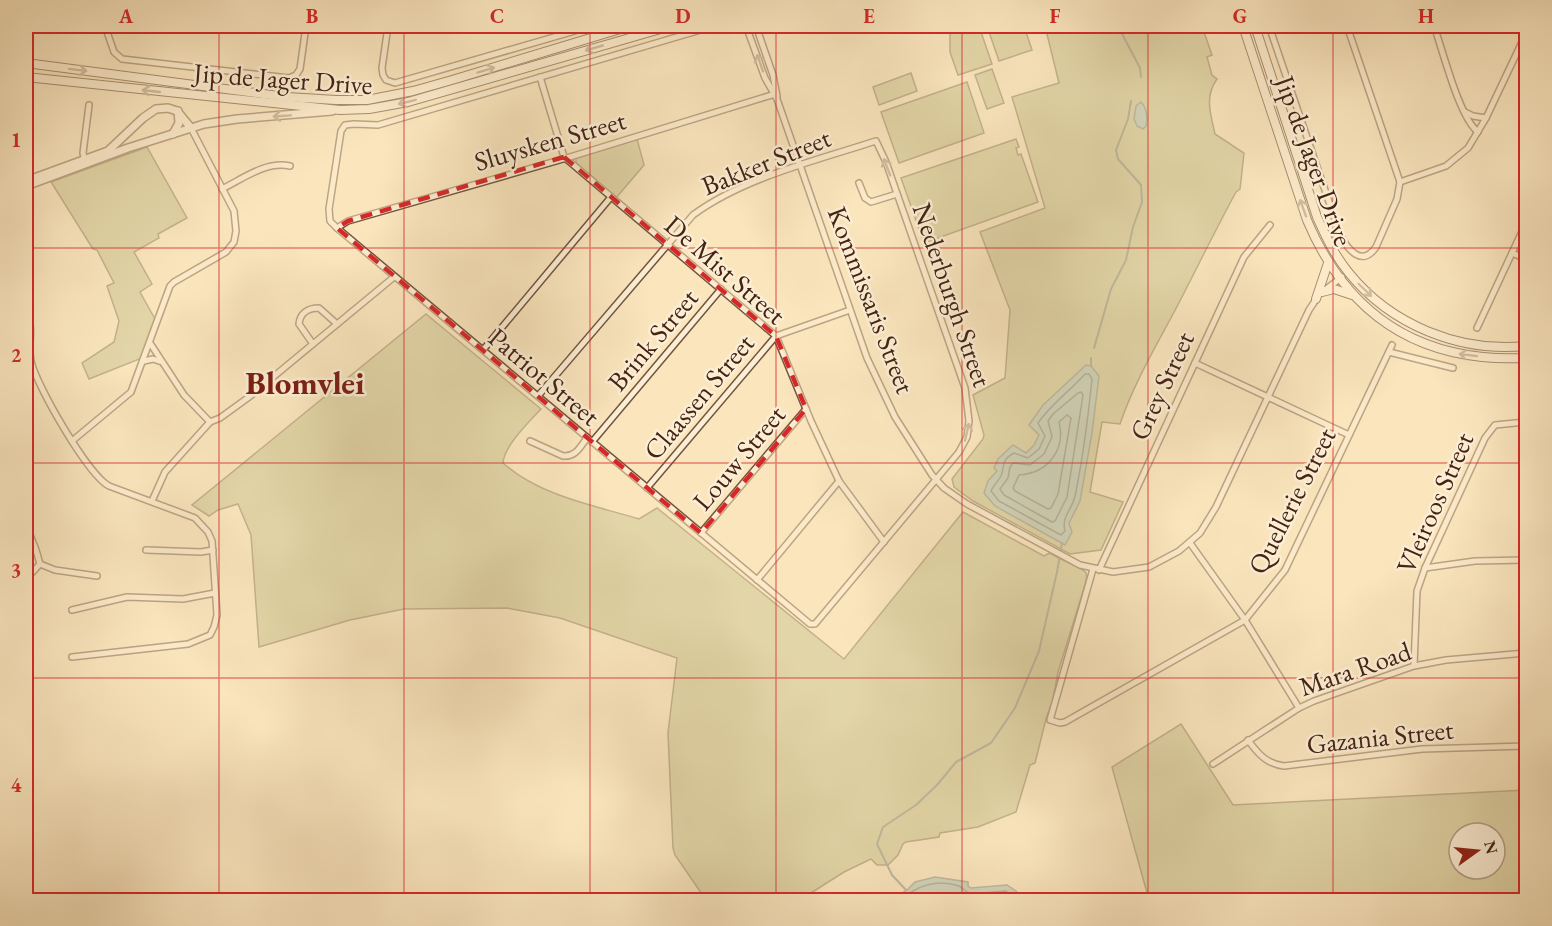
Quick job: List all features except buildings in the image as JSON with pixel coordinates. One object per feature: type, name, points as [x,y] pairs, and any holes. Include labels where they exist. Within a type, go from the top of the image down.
[{"type":"main road","name":"Jip de Jager Drive","points":[[26,63],[287,97],[367,100],[432,86],[630,26]]},
{"type":"main road","name":"Jip de Jager Drive","points":[[26,77],[340,110],[369,109],[408,102],[671,26]]},
{"type":"main road","name":"Jip de Jager Drive","points":[[1243,26],[1300,202],[1313,235],[1339,279],[1365,307],[1394,329],[1429,346],[1462,355],[1527,358]]},
{"type":"main road","name":"Jip de Jager Drive","points":[[1255,26],[1317,217],[1327,239],[1348,272],[1363,289],[1387,309],[1428,332],[1466,343],[1527,346]]},
{"type":"main road","points":[[1319,295],[1328,263]]},
{"type":"main road","points":[[1319,295],[1334,289],[1353,295]]},
{"type":"street","points":[[105,26],[112,48],[122,59],[285,78],[299,72],[306,26]]},
{"type":"street","points":[[388,26],[382,65],[384,77],[392,83],[592,26]]},
{"type":"street","points":[[337,228],[330,221],[328,212],[341,131],[345,125],[378,125],[714,26]]},
{"type":"street","name":"Kommissaris Street","points":[[746,26],[765,78],[776,96]]},
{"type":"street","name":"Kommissaris Street","points":[[756,26],[776,96],[867,358],[895,417],[936,481],[953,496],[1080,565],[1113,572],[1149,567],[1165,560],[1190,543],[1205,526],[1216,507],[1309,310],[1319,295],[1348,272]]},
{"type":"street","points":[[1269,26],[1340,234],[1351,252],[1357,255],[1367,255],[1376,247],[1397,199],[1400,182],[1347,26]]},
{"type":"street","points":[[1434,26],[1463,111],[1478,132]]},
{"type":"street","points":[[1400,182],[1446,166],[1462,154],[1486,118],[1523,40],[1525,26]]},
{"type":"street","points":[[26,33],[28,41]]},
{"type":"street","points":[[540,77],[564,157]]},
{"type":"street","name":"Sluysken Street","points":[[337,228],[348,221],[776,96]]},
{"type":"street","points":[[85,162],[89,105]]},
{"type":"street","points":[[26,186],[85,162],[113,147],[152,111],[164,108],[177,111],[190,129],[234,211],[237,221],[234,242],[223,254],[170,286],[131,392],[72,441]]},
{"type":"street","points":[[26,181],[220,121],[340,110]]},
{"type":"street","points":[[173,134],[178,123],[177,111]]},
{"type":"street","points":[[1463,111],[1473,116],[1486,118]]},
{"type":"street","name":"Bakker Street","points":[[538,396],[666,243],[693,215],[707,205],[751,183],[876,141]]},
{"type":"street","name":"Nederburgh Street","points":[[810,624],[815,624],[936,481],[963,445],[969,421],[965,388],[876,141]]},
{"type":"street","name":"De Mist Street","points":[[564,157],[776,336],[839,481],[885,542]]},
{"type":"street","points":[[222,189],[266,167],[279,164],[290,166]]},
{"type":"street","points":[[859,183],[865,198],[871,202],[897,194]]},
{"type":"street","points":[[483,350],[611,197]]},
{"type":"street","points":[[1477,328],[1527,223]]},
{"type":"street","name":"Grey Street","points":[[1050,720],[1096,569],[1244,257],[1270,225]]},
{"type":"street","name":"Patriot Street","points":[[337,228],[810,624]]},
{"type":"street","points":[[1512,253],[1527,260]]},
{"type":"street","points":[[152,501],[165,472],[210,422],[220,418],[249,397],[394,277]]},
{"type":"street","name":"Brink Street","points":[[592,442],[721,289]]},
{"type":"street","points":[[313,344],[299,324],[300,316],[319,308],[337,324]]},
{"type":"street","points":[[26,310],[31,327],[32,365],[54,413],[97,477],[105,484],[192,517],[211,536],[213,550],[216,615],[210,635],[197,641],[72,657]]},
{"type":"street","name":"Claassen Street","points":[[647,488],[776,336],[850,310]]},
{"type":"street","points":[[150,343],[184,395],[210,422]]},
{"type":"street","name":"Quellerie Street","points":[[1050,720],[1065,722],[1245,620],[1285,570],[1392,345]]},
{"type":"street","points":[[1389,352],[1453,368]]},
{"type":"street","points":[[144,361],[153,359],[164,363]]},
{"type":"street","points":[[1195,363],[1349,435]]},
{"type":"street","name":"Louw Street","points":[[701,533],[806,409]]},
{"type":"street","name":"Vleiroos Street","points":[[1414,666],[1416,600],[1425,568],[1488,432],[1495,425],[1527,422]]},
{"type":"street","points":[[530,441],[563,456],[568,456],[576,453],[587,438]]},
{"type":"street","points":[[757,579],[839,481]]},
{"type":"street","points":[[26,525],[40,564]]},
{"type":"street","points":[[1190,543],[1245,620],[1299,708]]},
{"type":"street","points":[[146,550],[201,552],[213,550]]},
{"type":"street","points":[[1425,568],[1475,561],[1527,560]]},
{"type":"street","points":[[40,564],[55,570],[97,576]]},
{"type":"street","points":[[26,579],[40,564]]},
{"type":"street","points":[[72,610],[127,597],[174,600],[215,593]]},
{"type":"street","name":"Mara Road","points":[[1213,764],[1299,708],[1414,666],[1446,660],[1527,653]]},
{"type":"street","name":"Gazania Street","points":[[1248,740],[1263,758],[1276,765],[1284,766],[1422,749],[1527,746]]},
{"type":"highlighted area","points":[[564,157],[776,336],[806,409],[701,533],[337,228],[348,221]]},
{"type":"shaded area","points":[[962,26],[979,26],[992,64],[958,75],[950,52],[950,30]]},
{"type":"shaded area","points":[[987,26],[1024,26],[1032,50],[999,61]]},
{"type":"shaded area","points":[[1045,26],[1202,26],[1212,55],[1207,57],[1212,75],[1217,79],[1210,99],[1210,113],[1215,134],[1244,153],[1240,189],[1229,204],[1142,373],[1120,424],[1102,422],[1090,492],[1123,502],[1101,550],[1070,554],[973,501],[954,487],[952,479],[984,435],[973,395],[1005,378],[1010,310],[980,232],[1045,208],[1012,97],[1059,83]]},
{"type":"shaded area","points":[[992,69],[1004,103],[987,109],[975,75]]},
{"type":"shaded area","points":[[911,73],[917,91],[879,105],[873,87]]},
{"type":"shaded area","points":[[967,82],[984,133],[899,163],[881,112]]},
{"type":"shaded area","points":[[637,139],[644,165],[616,198],[576,163],[576,158]]},
{"type":"shaded area","points":[[1016,139],[1019,147],[1016,148],[1018,155],[1021,154],[1038,202],[924,243],[901,178]]},
{"type":"shaded area","points":[[147,147],[187,218],[158,234],[159,238],[134,252],[152,284],[140,292],[155,319],[142,358],[89,379],[82,363],[114,342],[119,321],[107,286],[114,283],[97,250],[93,249],[51,182]]},
{"type":"shaded area","points":[[426,314],[541,409],[512,442],[504,456],[503,463],[533,484],[586,504],[639,519],[657,508],[844,659],[963,512],[1044,556],[1050,553],[1084,571],[1087,575],[1086,580],[1058,672],[1035,763],[1030,765],[1016,812],[978,827],[940,833],[939,837],[906,842],[888,865],[877,865],[871,859],[844,872],[800,900],[706,900],[675,855],[673,848],[668,733],[677,658],[560,618],[507,608],[404,609],[350,620],[259,647],[251,535],[238,504],[218,510],[209,516],[192,505]]},
{"type":"shaded area","points":[[1181,724],[1233,805],[1526,790],[1526,900],[1149,900],[1112,767]]},
{"type":"water","points":[[1141,102],[1147,116],[1146,126],[1143,129],[1137,126],[1134,119],[1136,106]]},
{"type":"water","points":[[1086,365],[1091,366],[1099,376],[1080,501],[1069,523],[1072,532],[1065,545],[995,506],[984,493],[988,481],[997,471],[994,468],[998,459],[1013,445],[1026,453],[1034,445],[1039,435],[1029,425],[1043,405]]},
{"type":"water","points":[[935,877],[968,882],[971,888],[1007,885],[1024,900],[896,900],[896,897],[915,882]]},
{"type":"waterway","points":[[1118,26],[1140,68],[1141,77]]},
{"type":"waterway","points":[[1094,348],[1111,289],[1126,260],[1133,227],[1142,202],[1141,185],[1118,159],[1116,150],[1128,119],[1131,101]]},
{"type":"waterway","points":[[1091,358],[1091,366]]},
{"type":"waterway","points":[[906,890],[892,875],[877,844],[883,827],[916,805],[956,762],[991,743],[1015,708],[1039,651],[1062,543]]},
{"type":"district","name":"Blomvlei","points":[[305,382]]}]
